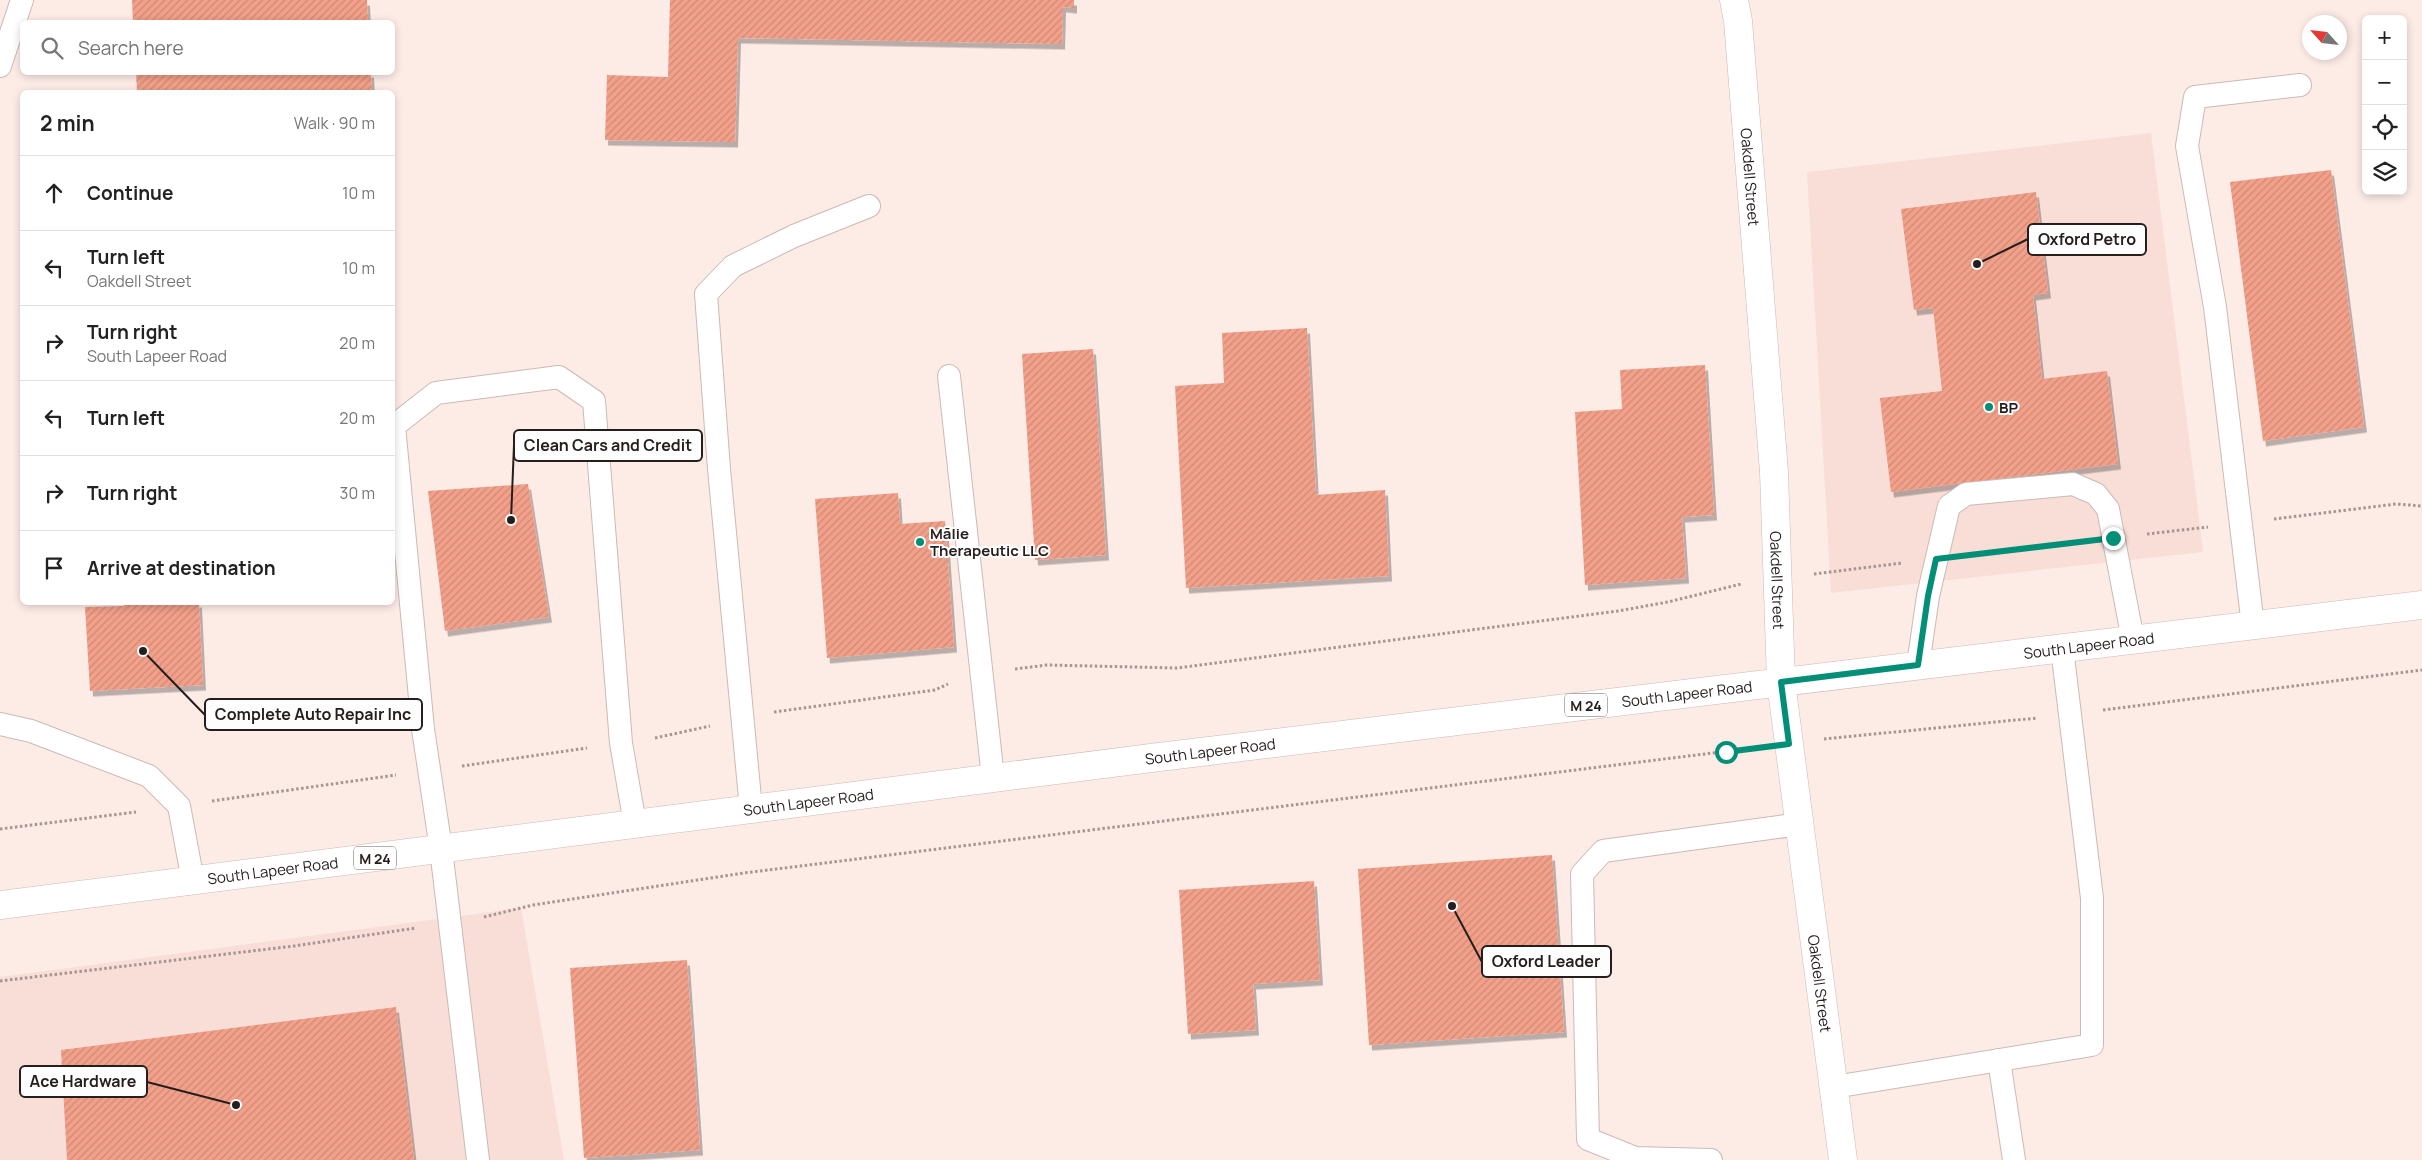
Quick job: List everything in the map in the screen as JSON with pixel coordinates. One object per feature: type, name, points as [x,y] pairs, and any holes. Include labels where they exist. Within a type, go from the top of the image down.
[{"type":"main road","name":"Oakdell Street","points":[[1734,0],[1739,31],[1774,472],[1781,682],[1843,1160]]},
{"type":"main road","name":"South Lapeer Road","points":[[0,905],[993,778],[2422,605]]},
{"type":"lane","points":[[0,66],[22,0]]},
{"type":"lane","points":[[2253,626],[2216,306],[2186,146],[2195,97],[2300,85]]},
{"type":"lane","points":[[751,809],[719,469],[706,294],[733,266],[794,236],[869,206]]},
{"type":"lane","points":[[949,376],[993,778]]},
{"type":"lane","points":[[395,424],[436,392],[559,377],[594,401],[620,743],[635,824]]},
{"type":"lane","points":[[395,446],[422,719],[441,849],[478,1160]]},
{"type":"lane","points":[[1918,665],[1928,596],[1949,506],[1966,494],[2073,484],[2096,494],[2108,508],[2133,640]]},
{"type":"lane","points":[[1834,1087],[2092,1045],[2092,898],[2062,648]]},
{"type":"lane","points":[[0,724],[31,731],[148,776],[179,806],[193,881]]},
{"type":"lane","points":[[1711,1160],[1635,1158],[1588,1138],[1582,874],[1603,851],[1800,824]]},
{"type":"lane","points":[[1999,1060],[2014,1160]]},
{"type":"path","points":[[0,829],[179,806],[620,743],[676,734],[787,709],[935,690],[968,676],[1046,665],[1177,668],[1618,611],[1668,602],[1745,583],[1778,578],[2396,504],[2422,506]]},
{"type":"path","points":[[0,981],[294,946],[450,923],[497,914],[533,904],[744,873],[1789,744],[2070,714],[2422,670]]},
{"type":"shaded area","points":[[2151,133],[2203,552],[1831,593],[1807,172]]},
{"type":"shaded area","points":[[521,908],[564,1160],[0,1160],[0,977]]},
{"type":"building","points":[[132,0],[367,0],[368,20],[133,20]]},
{"type":"building","points":[[670,0],[1074,0],[1074,8],[1063,7],[1062,44],[738,38],[735,142],[605,140],[607,75],[668,77]]},
{"type":"building","points":[[136,75],[371,75],[372,90],[137,90]]},
{"type":"building","points":[[2331,170],[2364,427],[2263,441],[2230,182]]},
{"type":"building","points":[[2036,192],[2048,293],[2033,295],[2042,379],[2107,371],[2118,464],[1891,492],[1880,398],[1942,391],[1933,308],[1914,310],[1901,209]]},
{"type":"building","points":[[1307,328],[1316,495],[1385,490],[1389,576],[1186,588],[1175,386],[1224,383],[1222,333]]},
{"type":"building","points":[[1093,349],[1106,555],[1035,560],[1022,354]]},
{"type":"building","points":[[1705,365],[1714,515],[1682,517],[1686,578],[1585,585],[1575,412],[1622,409],[1620,370]]},
{"type":"building","points":[[528,484],[549,617],[445,631],[428,491]]},
{"type":"building","points":[[898,493],[900,524],[945,521],[954,647],[827,658],[815,499]]},
{"type":"building","points":[[199,605],[203,685],[90,691],[85,607]]},
{"type":"building","points":[[1552,855],[1564,1032],[1369,1045],[1358,869]]},
{"type":"building","points":[[1314,881],[1320,980],[1253,984],[1256,1030],[1188,1034],[1179,890]]},
{"type":"building","points":[[687,960],[700,1150],[584,1158],[570,968]]},
{"type":"building","points":[[396,1007],[414,1160],[67,1160],[61,1050]]},
{"type":"place","name":"Oxford Petro","points":[[1977,264]]},
{"type":"place","name":"BP","points":[[1989,407]]},
{"type":"place","name":"Clean Cars and Credit","points":[[511,520]]},
{"type":"place","name":"Mālie Therapeutic LLC","points":[[920,542]]},
{"type":"place","name":"Complete Auto Repair Inc","points":[[143,651]]},
{"type":"place","name":"Oxford Leader","points":[[1452,906]]},
{"type":"place","name":"Ace Hardware","points":[[236,1105]]},
{"type":"route","points":[[1726,752],[1789,744],[1781,682],[1918,665],[1928,596],[1936,559],[2113,538]]}]
